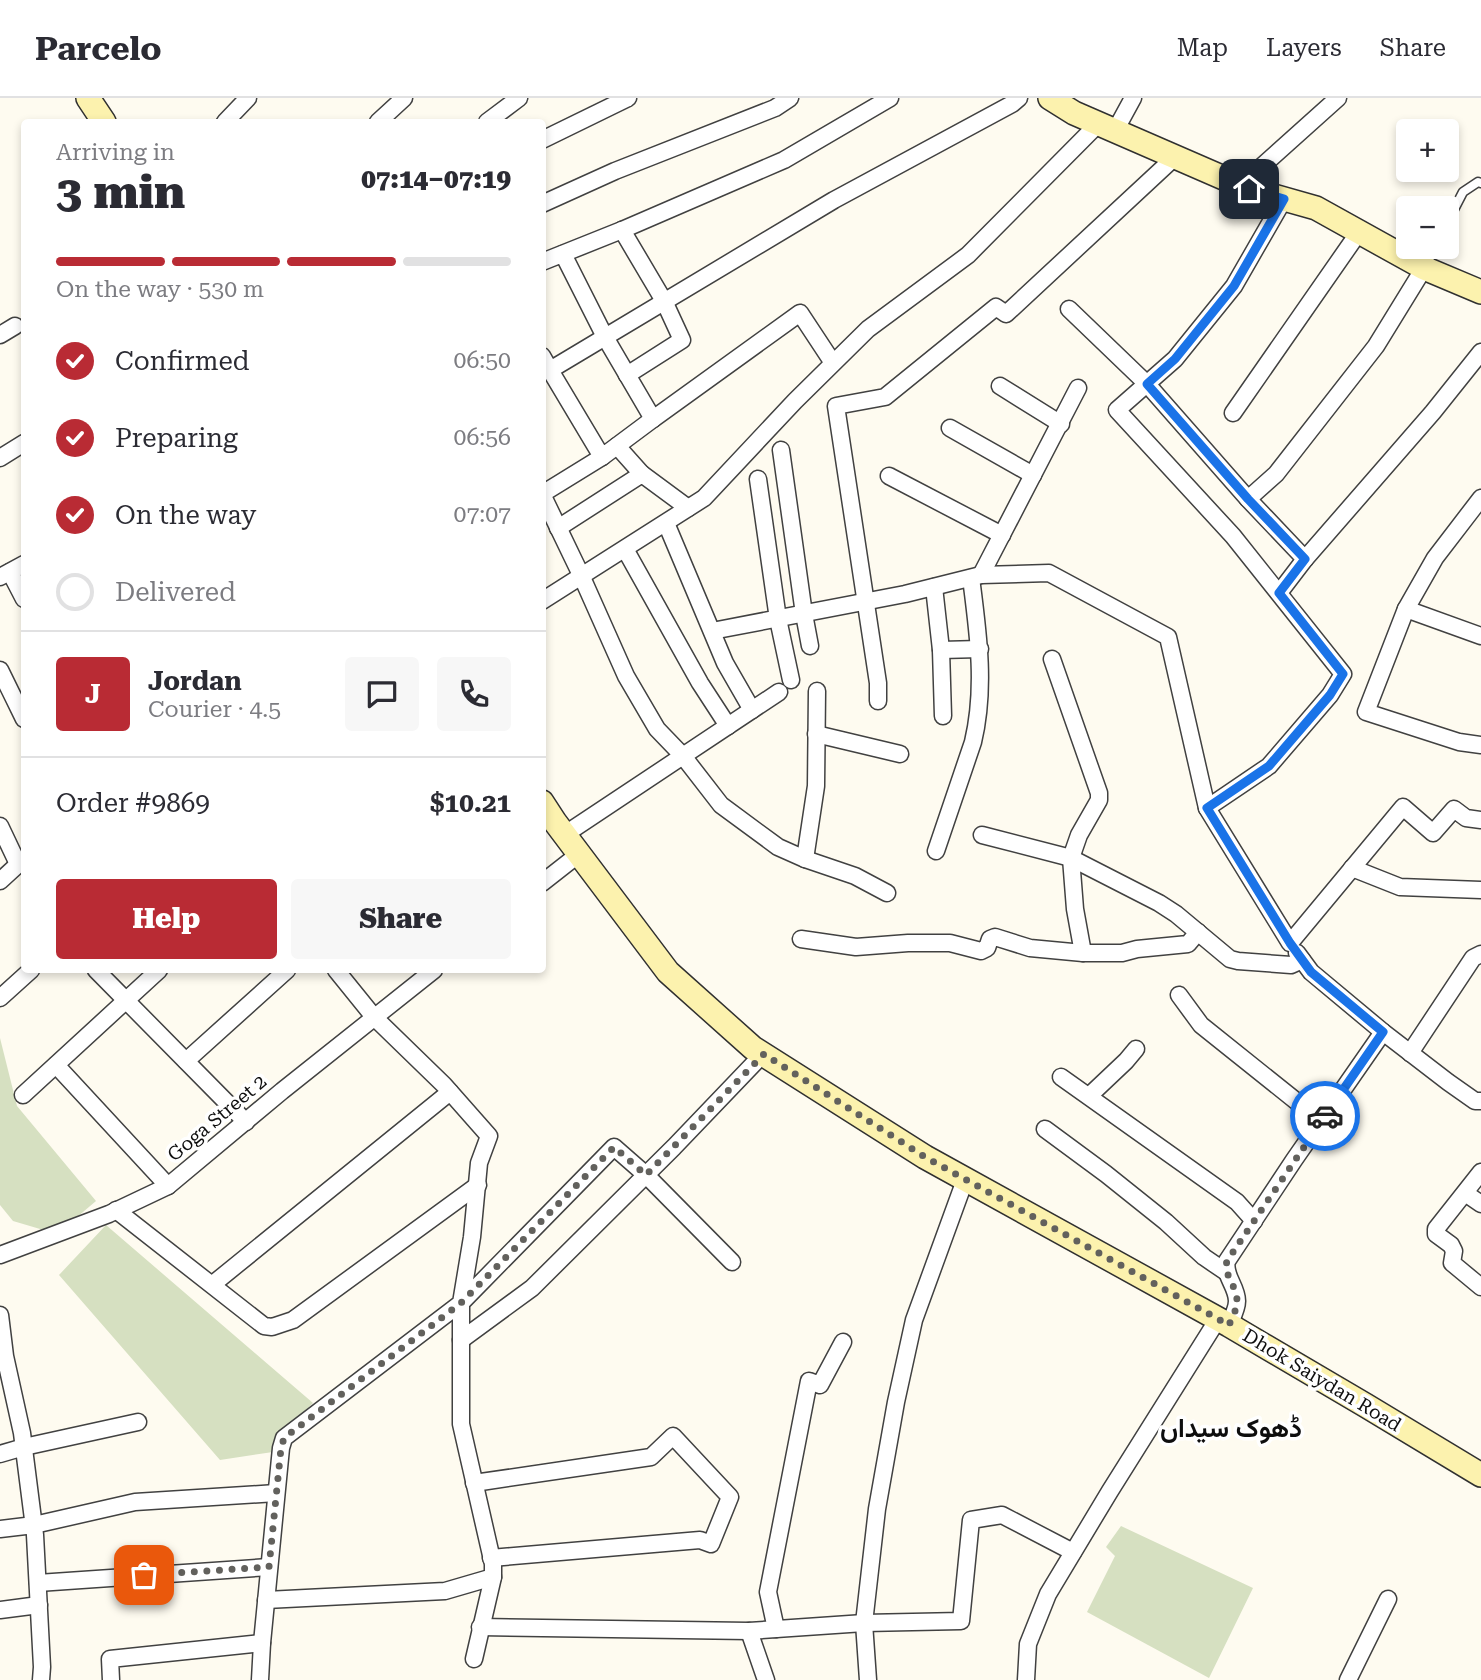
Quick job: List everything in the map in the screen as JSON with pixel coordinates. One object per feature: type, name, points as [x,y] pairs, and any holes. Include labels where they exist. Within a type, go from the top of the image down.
[{"type":"main road","points":[[88,98],[102,119]]},
{"type":"main road","points":[[1059,100],[1074,113],[1241,185],[1316,208],[1424,268],[1481,292]]},
{"type":"main road","name":"Dhok Saiydan Road","points":[[546,809],[668,972],[754,1048],[925,1157],[1224,1322],[1481,1475]]},
{"type":"street","points":[[228,119],[248,98]]},
{"type":"street","points":[[387,119],[404,98]]},
{"type":"street","points":[[490,119],[519,98]]},
{"type":"street","points":[[546,138],[628,98]]},
{"type":"street","points":[[546,202],[615,171],[775,108],[790,98]]},
{"type":"street","points":[[546,260],[784,160],[890,98]]},
{"type":"street","points":[[602,457],[546,363],[605,337],[834,200],[1013,104],[1019,98]]},
{"type":"street","points":[[546,598],[704,498],[868,329],[968,255],[1107,127],[1133,98]]},
{"type":"street","points":[[1241,185],[1338,98]]},
{"type":"street","points":[[878,701],[878,683],[836,406],[885,397],[996,307],[1006,314],[1175,157]]},
{"type":"street","points":[[1207,808],[1269,766],[1330,695],[1343,674],[1233,536],[1117,410],[1175,359],[1234,286],[1284,199]]},
{"type":"street","points":[[622,230],[664,302],[682,340],[627,375]]},
{"type":"street","points":[[1233,413],[1359,232]]},
{"type":"street","points":[[562,254],[605,337],[653,419]]},
{"type":"street","points":[[1248,499],[1276,474],[1376,346],[1424,268]]},
{"type":"street","points":[[1069,309],[1147,384],[1305,559]]},
{"type":"street","points":[[546,492],[602,457],[800,313],[833,363]]},
{"type":"street","points":[[0,335],[15,326]]},
{"type":"street","points":[[1279,593],[1481,352]]},
{"type":"street","points":[[1000,386],[1061,424]]},
{"type":"street","points":[[936,851],[977,724],[981,660],[976,577],[1002,535],[1078,388]]},
{"type":"street","points":[[950,428],[1034,475]]},
{"type":"street","points":[[0,458],[21,445]]},
{"type":"street","points":[[617,446],[642,474],[688,508]]},
{"type":"street","points":[[781,450],[810,646]]},
{"type":"street","points":[[558,528],[642,474]]},
{"type":"street","points":[[889,476],[1002,535]]},
{"type":"street","points":[[564,835],[785,686],[758,479]]},
{"type":"street","points":[[1481,498],[1434,558],[1406,609],[1366,712],[1459,742],[1481,745]]},
{"type":"street","points":[[546,502],[626,676],[657,729],[683,756],[721,805],[778,847],[855,876],[887,893]]},
{"type":"street","points":[[666,523],[725,663],[752,710]]},
{"type":"street","points":[[625,549],[727,726]]},
{"type":"street","points":[[11,571],[21,593]]},
{"type":"street","points":[[712,631],[866,602],[976,577],[1049,573],[1168,637],[1207,808],[1290,943],[1311,972],[1383,1032],[1475,1101],[1481,1101]]},
{"type":"street","points":[[934,587],[941,650],[943,716]]},
{"type":"street","points":[[1406,609],[1481,637]]},
{"type":"street","points":[[941,650],[980,649]]},
{"type":"street","points":[[1052,659],[1099,793],[1099,800],[1079,835],[1071,858],[1075,909],[1083,953]]},
{"type":"street","points":[[0,670],[21,713]]},
{"type":"street","points":[[805,859],[816,786],[817,691]]},
{"type":"street","points":[[816,734],[900,754]]},
{"type":"street","points":[[1290,943],[1403,807],[1433,833],[1454,809],[1466,818],[1481,820]]},
{"type":"street","points":[[0,826],[21,861],[0,881]]},
{"type":"street","points":[[982,835],[1071,858],[1159,902],[1230,959],[1291,965],[1302,960]]},
{"type":"street","points":[[546,880],[579,854]]},
{"type":"street","points":[[1352,868],[1400,887],[1481,890]]},
{"type":"street","points":[[801,939],[856,947],[950,943],[981,951],[987,948],[989,939],[995,937],[1030,947],[1083,953],[1122,953],[1188,944],[1198,932]]},
{"type":"street","points":[[1410,1053],[1473,958],[1481,954]]},
{"type":"street","points":[[0,998],[28,973]]},
{"type":"street","points":[[99,973],[246,1122]]},
{"type":"street","points":[[23,1095],[156,973]]},
{"type":"street","points":[[186,1061],[284,973]]},
{"type":"street","points":[[338,973],[374,1017],[450,1092],[489,1136],[479,1163],[472,1237],[461,1303],[461,1424],[493,1577],[474,1659]]},
{"type":"street","name":"Goga Street 2","points":[[0,1255],[116,1210],[168,1186],[430,973]]},
{"type":"street","points":[[1180,995],[1201,1025],[1321,1121]]},
{"type":"street","points":[[1026,1680],[1028,1644],[1048,1594],[1237,1303],[1234,1286],[1226,1272],[1227,1261],[1383,1032]]},
{"type":"street","points":[[1089,1096],[1136,1049]]},
{"type":"street","points":[[461,1340],[532,1288],[764,1054]]},
{"type":"street","points":[[56,1065],[168,1186]]},
{"type":"street","points":[[1061,1077],[1237,1202],[1254,1221]]},
{"type":"street","points":[[213,1284],[450,1092]]},
{"type":"street","points":[[1045,1129],[1116,1182],[1204,1257],[1226,1272]]},
{"type":"street","points":[[260,1680],[276,1493],[284,1438],[461,1303],[614,1147],[646,1175],[732,1262]]},
{"type":"street","points":[[1481,1172],[1436,1229],[1436,1234],[1451,1245],[1454,1251],[1452,1264],[1481,1287]]},
{"type":"street","points":[[868,1680],[864,1623],[877,1510],[896,1402],[914,1320],[965,1180]]},
{"type":"street","points":[[116,1210],[264,1325],[272,1327],[293,1320],[478,1185]]},
{"type":"street","points":[[1465,1193],[1481,1204]]},
{"type":"street","points":[[0,1315],[5,1356],[24,1447],[34,1525],[41,1680]]},
{"type":"street","points":[[776,1629],[768,1592],[809,1381],[820,1385],[843,1342]]},
{"type":"street","points":[[0,1454],[138,1422]]},
{"type":"street","points":[[474,1483],[651,1457],[673,1436],[730,1497],[711,1544],[700,1540],[491,1558]]},
{"type":"street","points":[[0,1529],[34,1525],[135,1502],[276,1493]]},
{"type":"street","points":[[480,1627],[748,1631],[864,1623],[961,1621],[971,1520],[1002,1516],[1073,1552]]},
{"type":"street","points":[[38,1583],[269,1567]]},
{"type":"street","points":[[266,1600],[445,1591],[493,1577]]},
{"type":"street","points":[[1348,1680],[1388,1599]]},
{"type":"street","points":[[0,1610],[39,1605]]},
{"type":"street","points":[[748,1631],[766,1680]]},
{"type":"street","points":[[111,1680],[110,1658],[262,1643]]},
{"type":"lane","points":[[1459,200],[1463,192],[1478,182],[1481,184]]},
{"type":"lane","points":[[1424,268],[1429,259]]},
{"type":"green space","points":[[0,1038],[17,1106],[96,1201],[57,1234],[13,1221],[0,1205]]},
{"type":"green space","points":[[106,1225],[313,1403],[281,1435],[273,1452],[220,1460],[59,1275]]},
{"type":"green space","points":[[1121,1526],[1253,1588],[1209,1678],[1087,1612],[1115,1556],[1106,1547]]},
{"type":"way so far","points":[[144,1575],[269,1567],[284,1438],[461,1303],[614,1147],[646,1175],[764,1054],[925,1157],[1229,1325],[1237,1303],[1234,1286],[1226,1272],[1227,1261],[1325,1116]]},
{"type":"district","name":"ڈھوک سیداں","points":[[1231,1428]]},
{"type":"route","points":[[1249,189],[1284,199],[1234,286],[1175,359],[1147,384],[1305,559],[1279,593],[1343,674],[1330,695],[1269,766],[1207,808],[1290,943],[1311,972],[1383,1032],[1325,1116]]}]
